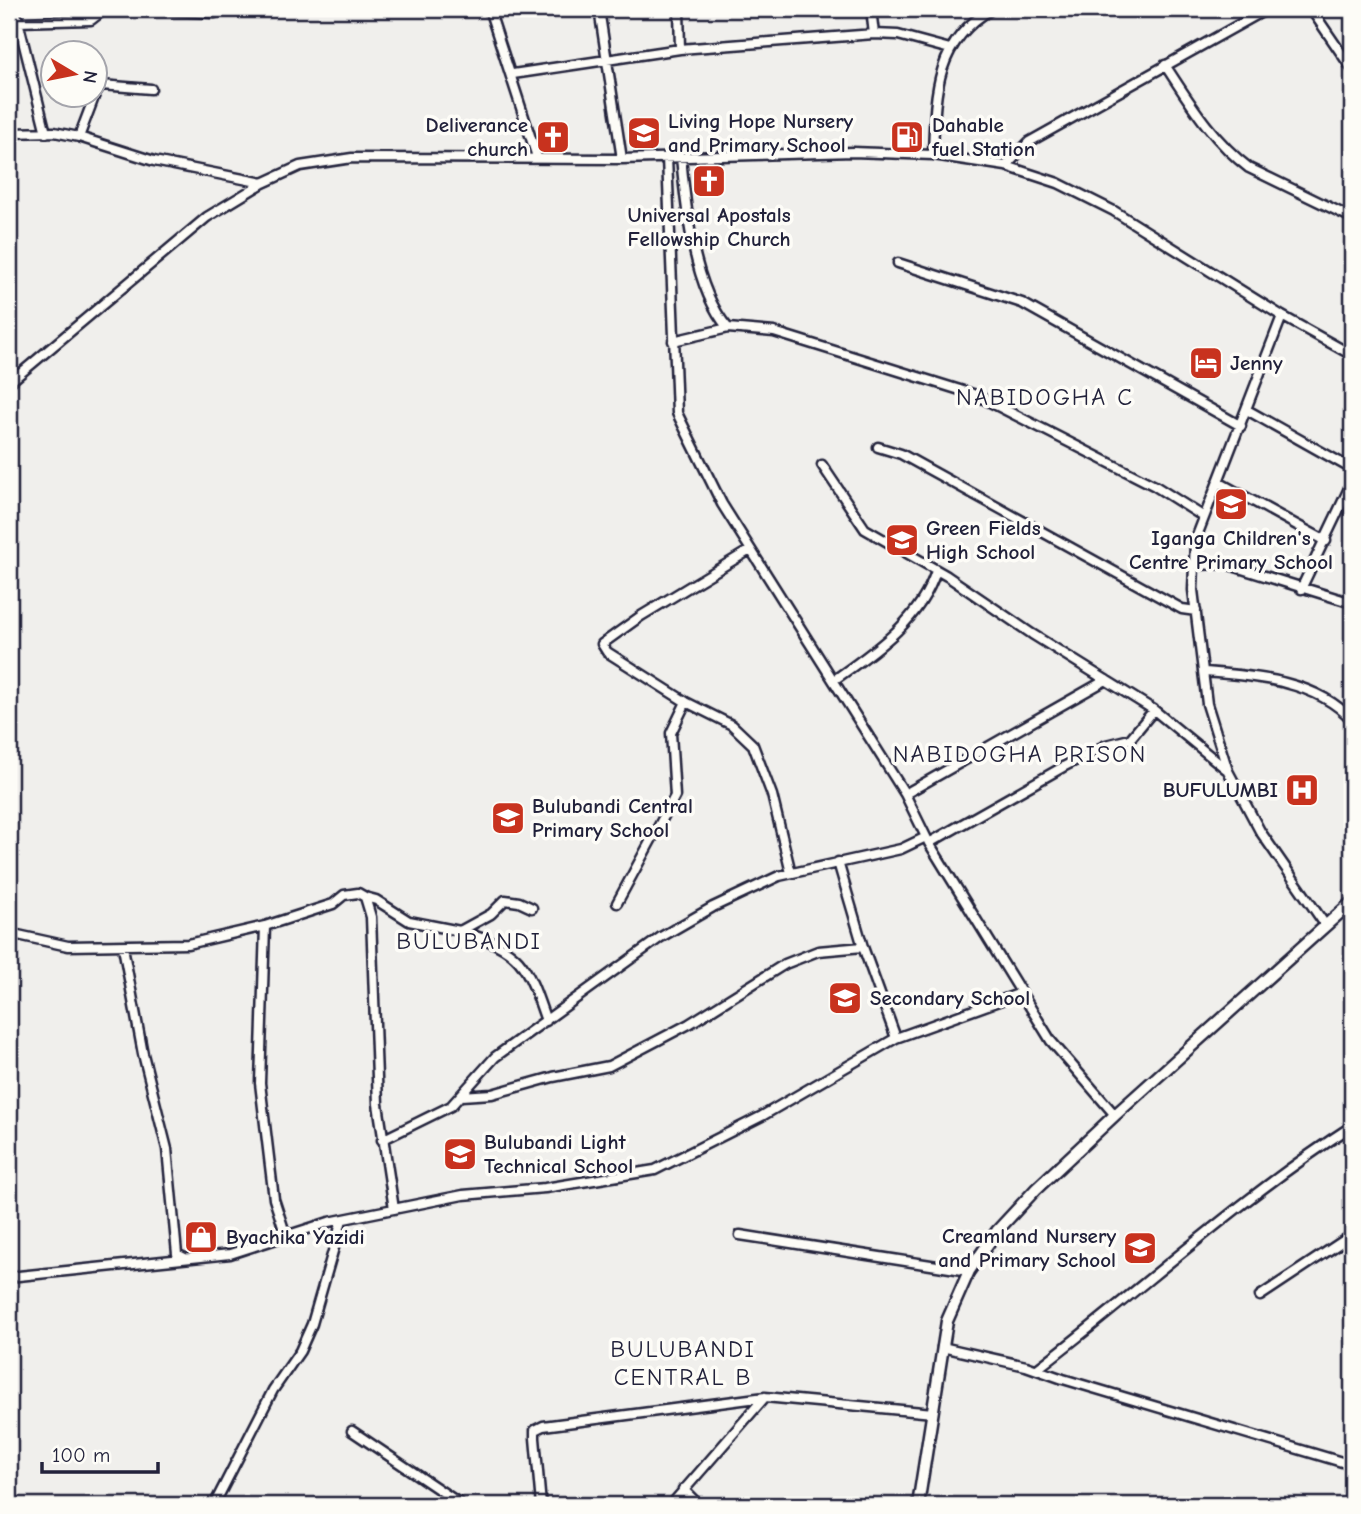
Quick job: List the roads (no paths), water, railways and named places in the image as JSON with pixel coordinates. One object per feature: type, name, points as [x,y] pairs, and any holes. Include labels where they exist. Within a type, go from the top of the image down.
[{"type":"main road","points":[[918,1505],[947,1321],[969,1271],[997,1231],[1036,1189],[1115,1115],[1352,902]]},
{"type":"street","points":[[15,9],[46,132]]},
{"type":"street","points":[[18,22],[91,20],[105,9]]},
{"type":"street","points":[[142,9],[215,13]]},
{"type":"street","points":[[489,9],[513,74],[537,157]]},
{"type":"street","points":[[599,9],[621,159]]},
{"type":"street","points":[[679,9],[680,50]]},
{"type":"street","points":[[871,9],[874,34]]},
{"type":"street","points":[[933,155],[939,78],[950,49],[962,31],[992,9]]},
{"type":"street","points":[[1006,166],[1029,142],[1105,102],[1165,65],[1267,9]]},
{"type":"street","points":[[1311,9],[1352,69]]},
{"type":"street","points":[[513,74],[680,50],[874,34],[898,35],[950,49]]},
{"type":"street","points":[[1165,65],[1201,120],[1236,158],[1249,168],[1352,218]]},
{"type":"street","points":[[79,137],[96,92],[102,85],[151,89]]},
{"type":"street","points":[[9,134],[46,132],[79,137],[154,161],[263,183]]},
{"type":"street","points":[[9,383],[207,217],[263,183],[300,166],[352,158],[621,159],[853,152],[933,155],[1006,166],[1058,183],[1114,211],[1282,316],[1352,355]]},
{"type":"street","points":[[667,157],[677,413],[722,504],[905,794],[928,840],[1021,993],[1051,1041],[1115,1115]]},
{"type":"street","points":[[681,157],[687,210],[709,303],[728,328]]},
{"type":"street","points":[[898,263],[1022,303],[1241,426]]},
{"type":"street","points":[[1282,316],[1220,483],[1195,541],[1196,611],[1206,705],[1228,771],[1260,831],[1326,926]]},
{"type":"street","points":[[673,341],[728,328],[774,332],[976,395],[1155,486],[1204,517]]},
{"type":"street","points":[[1247,410],[1352,469]]},
{"type":"street","points":[[878,447],[901,454],[1182,609],[1196,611]]},
{"type":"street","points":[[822,466],[865,529],[1154,710],[1228,771]]},
{"type":"street","points":[[1301,589],[1352,482]]},
{"type":"street","points":[[1220,483],[1326,541]]},
{"type":"street","points":[[750,550],[641,616],[602,644],[607,652],[687,702],[732,725],[753,745],[772,796],[791,873]]},
{"type":"street","points":[[1194,565],[1226,564],[1352,603]]},
{"type":"street","points":[[834,680],[871,654],[903,625],[929,592],[936,571]]},
{"type":"street","points":[[1204,672],[1255,676],[1289,684],[1341,707],[1352,720]]},
{"type":"street","points":[[905,794],[1106,680]]},
{"type":"street","points":[[617,903],[675,796],[671,733],[675,718],[687,702]]},
{"type":"street","points":[[382,1140],[451,1106],[495,1057],[661,937],[713,907],[791,873],[901,849],[928,840],[1106,745],[1130,739],[1154,710]]},
{"type":"street","points":[[838,862],[863,947],[896,1038]]},
{"type":"street","points":[[9,933],[68,946],[188,944],[265,926],[333,904],[344,895],[358,893],[376,900],[409,920],[489,939],[526,966],[546,1021]]},
{"type":"street","points":[[365,897],[371,917],[382,1140],[394,1209]]},
{"type":"street","points":[[460,931],[491,914],[505,900],[532,908]]},
{"type":"street","points":[[265,926],[260,1083],[274,1199],[286,1236]]},
{"type":"street","points":[[123,947],[144,1054],[167,1149],[173,1201],[173,1239],[177,1254],[188,1259]]},
{"type":"street","points":[[461,1096],[492,1094],[553,1077],[609,1066],[689,1024],[785,964],[818,951],[863,947]]},
{"type":"street","points":[[9,1277],[230,1254],[342,1220],[463,1195],[545,1188],[654,1170],[762,1116],[896,1038],[1021,993]]},
{"type":"street","points":[[1037,1369],[1221,1218],[1297,1161],[1352,1126]]},
{"type":"street","points":[[214,1505],[273,1390],[308,1333],[342,1220]]},
{"type":"street","points":[[740,1235],[969,1271]]},
{"type":"street","points":[[1260,1296],[1352,1236]]},
{"type":"street","points":[[942,1348],[1037,1369],[1352,1465]]},
{"type":"street","points":[[541,1505],[535,1438],[538,1427],[765,1397],[933,1413]]},
{"type":"street","points":[[671,1505],[765,1397]]},
{"type":"street","points":[[352,1432],[462,1505]]},
{"type":"street","points":[[683,1489],[699,1505]]},
{"type":"place","name":"Living Hope Nursery and Primary School","points":[[644,133]]},
{"type":"place","name":"Deliverance church","points":[[553,137]]},
{"type":"place","name":"Dahable fuel Station","points":[[907,137]]},
{"type":"place","name":"Universal Apostals Fellowship Church","points":[[709,181]]},
{"type":"place","name":"Jenny","points":[[1206,363]]},
{"type":"place","name":"Iganga Children's Centre Primary School","points":[[1231,504]]},
{"type":"place","name":"Green Fields High School","points":[[902,540]]},
{"type":"place","name":"BUFULUMBI","points":[[1302,790]]},
{"type":"place","name":"Bulubandi Central Primary School","points":[[508,818]]},
{"type":"place","name":"Secondary School","points":[[845,998]]},
{"type":"place","name":"Bulubandi Light Technical School","points":[[460,1154]]},
{"type":"place","name":"Byachika Yazidi","points":[[201,1237]]},
{"type":"place","name":"Creamland Nursery and Primary School","points":[[1140,1248]]},
{"type":"district","name":"NABIDOGHA C","points":[[1045,397]]},
{"type":"district","name":"NABIDOGHA PRISON","points":[[1020,754]]},
{"type":"district","name":"BULUBANDI","points":[[469,941]]},
{"type":"district","name":"BULUBANDI CENTRAL B","points":[[683,1363]]}]
